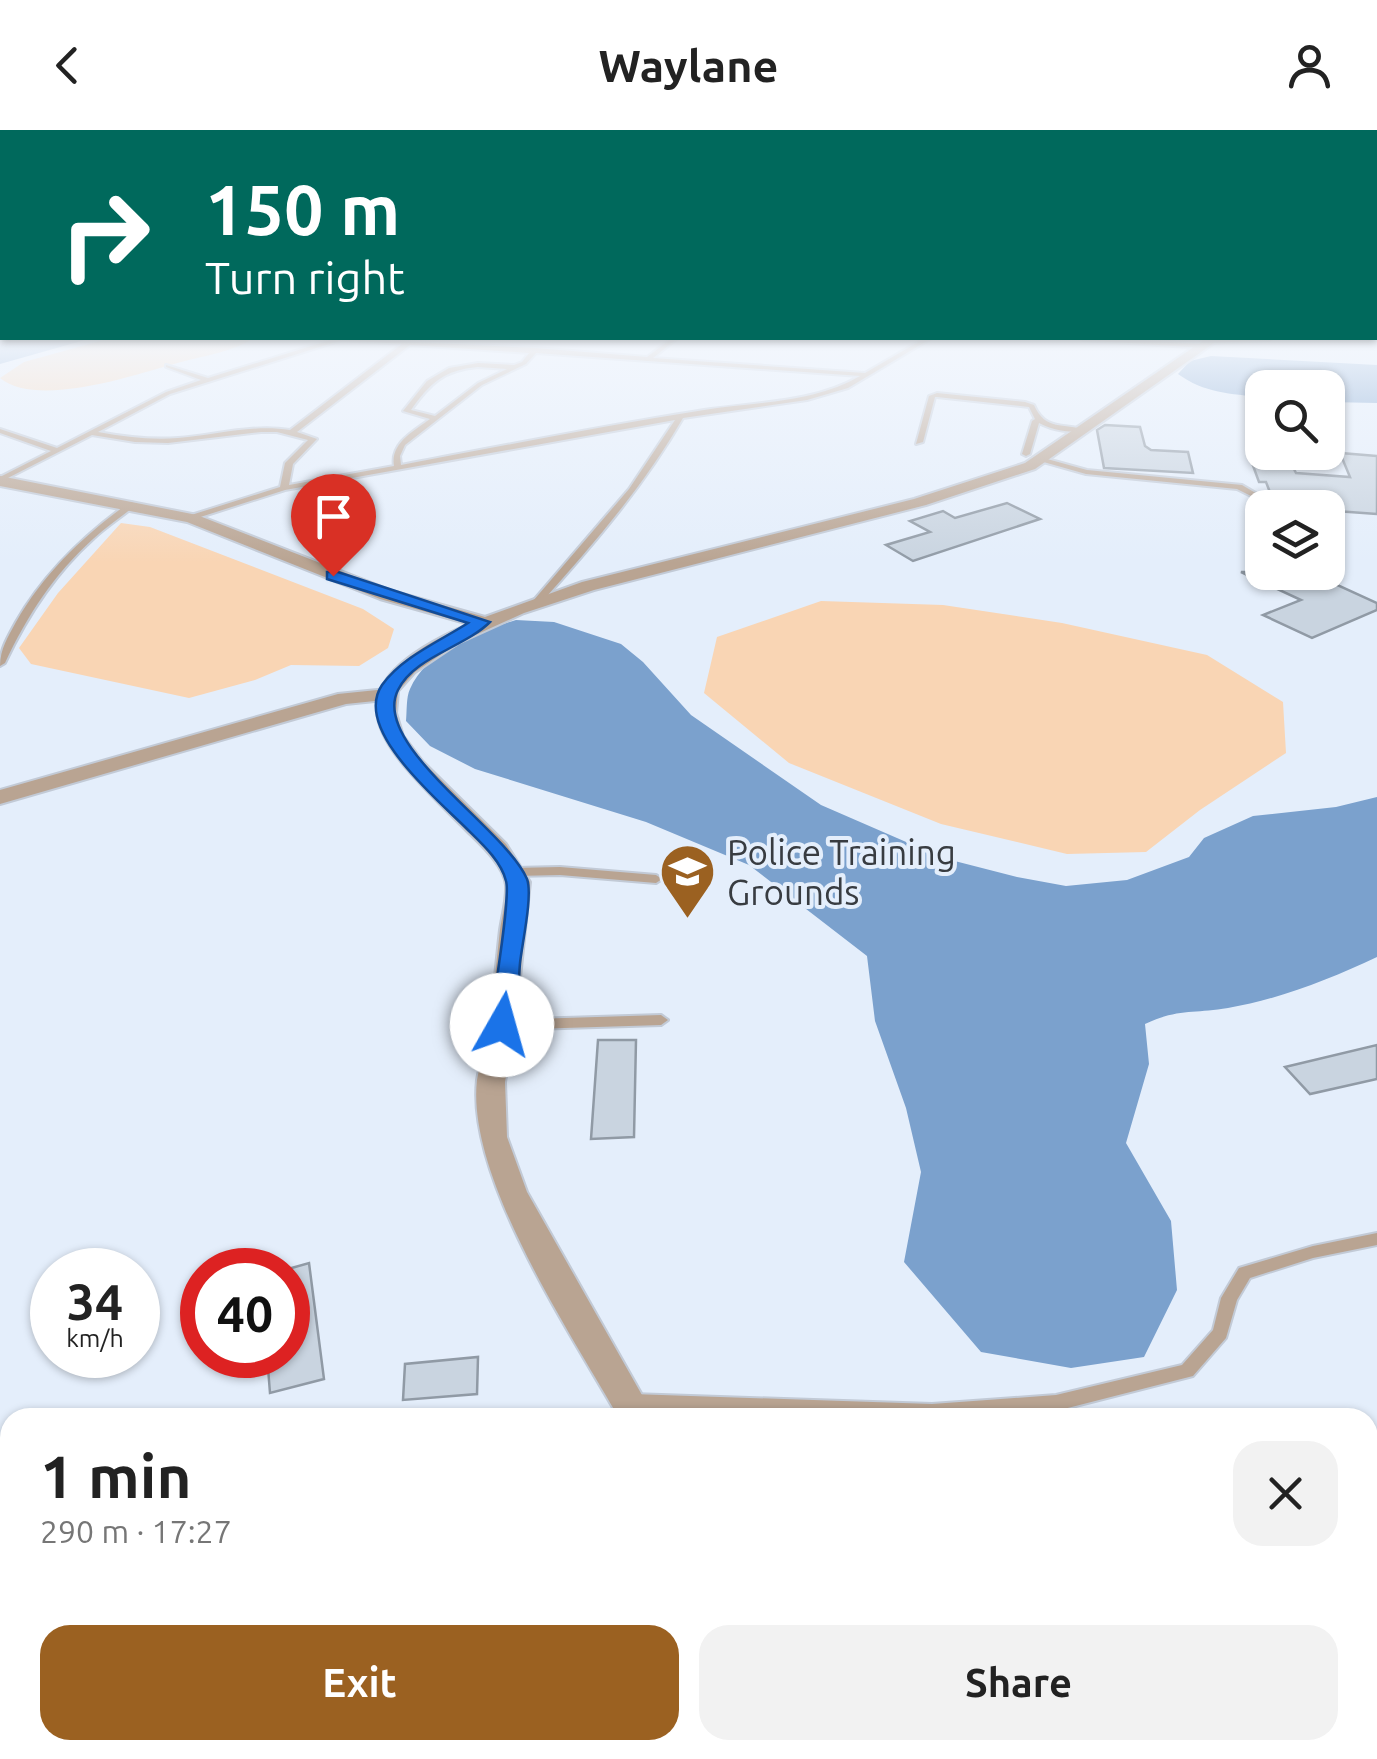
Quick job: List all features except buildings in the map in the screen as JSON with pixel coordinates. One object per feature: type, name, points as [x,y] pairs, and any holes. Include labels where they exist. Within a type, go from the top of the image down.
[{"type":"street","points":[[633,1408],[571,1304],[501,1165],[490,1109],[518,882],[498,849],[414,766],[393,736],[386,713],[387,696],[408,668],[482,622],[536,603],[920,502],[1034,456],[1109,411]]},
{"type":"street","points":[[0,480],[191,518],[386,595],[482,622]]},
{"type":"street","points":[[0,798],[344,698],[387,696]]},
{"type":"lane","points":[[0,480],[130,411]]},
{"type":"lane","points":[[291,433],[320,411]]},
{"type":"lane","points":[[406,411],[436,418]]},
{"type":"lane","points":[[398,467],[396,456],[402,444],[445,411]]},
{"type":"lane","points":[[191,518],[284,488],[720,411]]},
{"type":"lane","points":[[920,442],[929,411]]},
{"type":"lane","points":[[1033,411],[1034,456],[1086,472],[1245,490]]},
{"type":"lane","points":[[536,603],[596,538],[667,441],[680,417]]},
{"type":"lane","points":[[1036,421],[1082,430]]},
{"type":"lane","points":[[92,433],[152,441],[184,440],[238,429],[291,433],[314,440],[289,464],[284,488]]},
{"type":"lane","points":[[0,431],[57,450]]},
{"type":"lane","points":[[0,662],[4,644],[18,622],[76,546],[133,504]]},
{"type":"lane","points":[[514,872],[656,878]]},
{"type":"lane","points":[[502,1025],[661,1020]]},
{"type":"lane","points":[[987,1408],[1056,1403],[1186,1372],[1220,1333],[1229,1298],[1245,1273],[1313,1252],[1377,1239]]},
{"type":"shaded area","points":[[121,523],[150,527],[363,609],[394,629],[388,648],[359,666],[291,665],[255,680],[189,698],[31,664],[19,648],[58,593]]},
{"type":"shaded area","points":[[821,601],[943,605],[1062,623],[1207,655],[1283,702],[1286,753],[1200,810],[1146,852],[1067,854],[941,824],[789,763],[704,693],[717,637]]},
{"type":"water","points":[[516,620],[554,622],[621,644],[643,662],[691,715],[821,805],[943,858],[1017,877],[1066,886],[1127,880],[1189,857],[1204,838],[1253,816],[1336,807],[1377,797],[1377,957],[1267,999],[1177,1013],[1145,1024],[1149,1064],[1126,1143],[1171,1221],[1177,1290],[1144,1357],[1071,1368],[981,1352],[904,1262],[921,1172],[906,1108],[875,1021],[867,956],[749,865],[646,822],[475,769],[430,746],[406,721],[410,689],[429,663],[471,636]]},
{"type":"place","name":"Police Training Grounds","points":[[688,921]]},
{"type":"route","points":[[333,576],[482,622],[408,668],[388,690],[386,713],[393,736],[414,766],[498,849],[518,882],[502,1025]]}]
